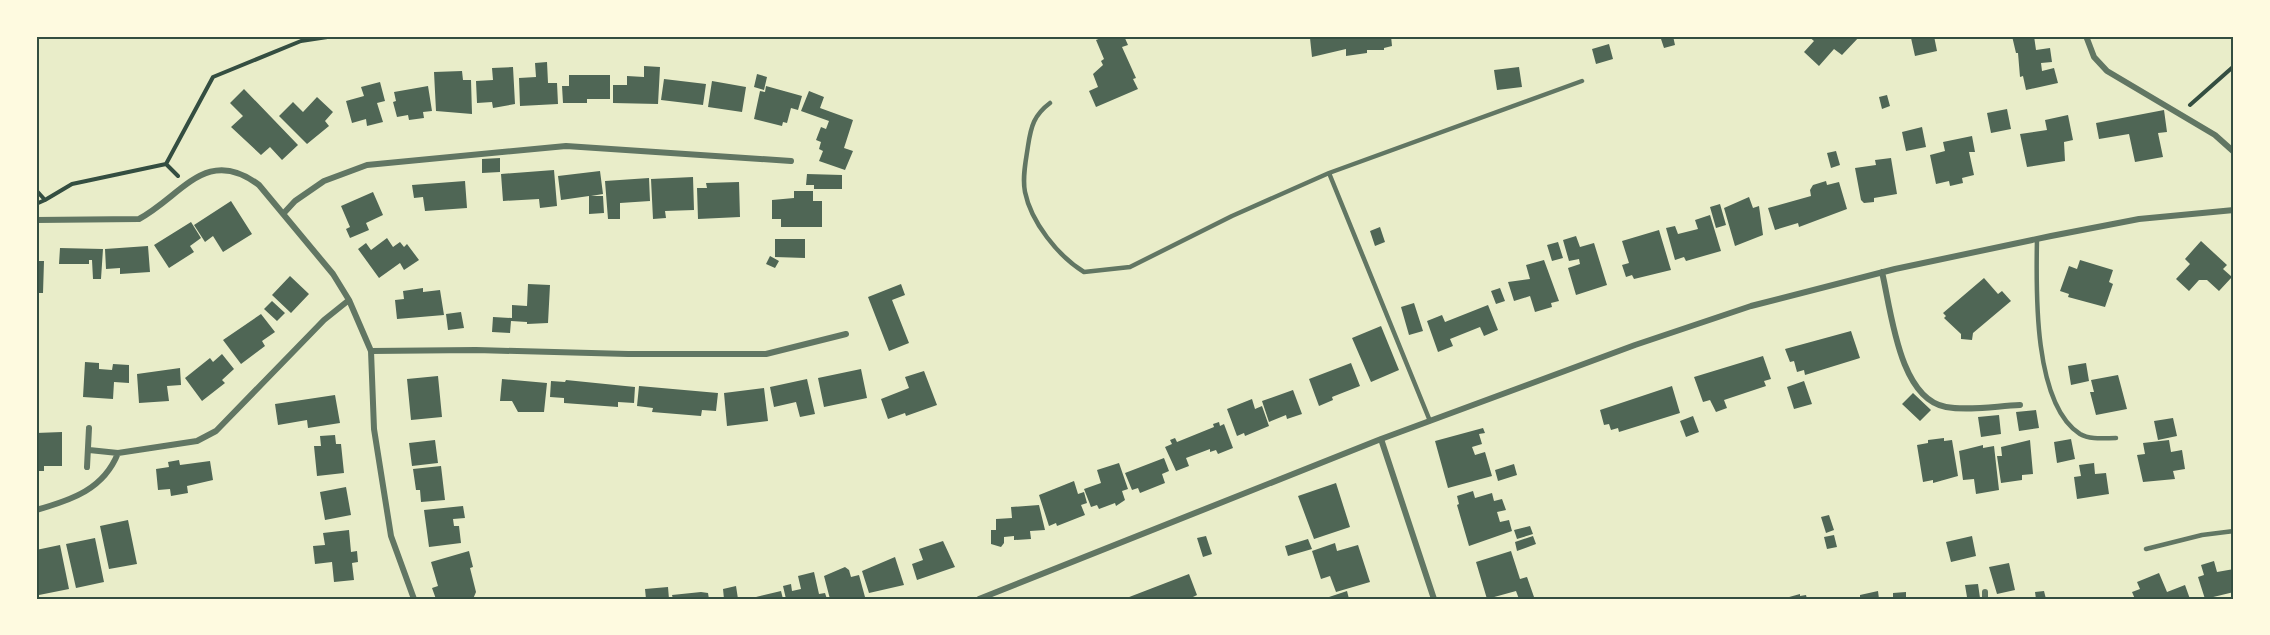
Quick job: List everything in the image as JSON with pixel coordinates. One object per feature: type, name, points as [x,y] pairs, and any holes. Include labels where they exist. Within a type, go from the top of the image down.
[{"type":"street","points":[[2086,36],[2094,57],[2108,71],[2215,135],[2234,152]]},
{"type":"street","points":[[283,214],[295,201],[324,181],[367,165],[566,146],[790,161]]},
{"type":"street","points":[[36,220],[139,219],[153,211],[201,173],[217,170],[245,175],[259,185],[333,274],[349,300],[371,351],[374,429],[391,536],[414,599]]},
{"type":"street","points":[[979,599],[1381,439],[1635,345],[1751,306],[1882,272],[2037,239],[2139,219],[2234,210]]},
{"type":"street","points":[[1882,272],[1899,346],[1913,384],[1926,399],[1945,407],[2020,405]]},
{"type":"street","points":[[89,450],[118,453],[197,441],[216,431],[324,320],[349,300]]},
{"type":"street","points":[[371,351],[765,354],[846,334]]},
{"type":"street","points":[[87,466],[89,428]]},
{"type":"street","points":[[1381,439],[1434,599]]},
{"type":"street","points":[[36,510],[64,502],[97,485],[112,468],[118,453]]},
{"type":"lane","points":[[1050,103],[1036,113],[1031,128],[1025,166],[1025,191],[1033,215],[1048,239],[1084,272],[1130,267],[1232,216],[1329,173],[1582,81]]},
{"type":"lane","points":[[1329,173],[1430,421]]},
{"type":"lane","points":[[2037,239],[2036,309],[2041,347],[2054,399],[2064,421],[2082,435],[2099,439],[2116,438]]},
{"type":"lane","points":[[2146,549],[2202,535],[2234,531]]},
{"type":"path","points":[[36,204],[72,184],[166,164],[213,77],[301,41],[334,36]]},
{"type":"path","points":[[2179,114],[2234,66]]},
{"type":"path","points":[[36,190],[45,200]]},
{"type":"building","points":[[1106,36],[1124,36],[1128,45],[1122,47],[1136,78],[1133,79],[1138,89],[1096,107],[1089,91],[1098,87],[1093,74],[1103,65],[1101,61],[1104,59],[1096,40]]},
{"type":"building","points":[[1391,36],[1392,46],[1384,50],[1367,50],[1367,53],[1346,56],[1346,49],[1312,57],[1310,38]]},
{"type":"building","points":[[1673,36],[1675,45],[1664,48],[1661,39]]},
{"type":"building","points":[[1808,36],[1860,36],[1842,55],[1834,49],[1819,66],[1804,52],[1814,41]]},
{"type":"building","points":[[1934,36],[1937,51],[1915,56],[1911,38]]},
{"type":"building","points":[[2012,36],[2034,36],[2036,50],[2050,48],[2052,62],[2041,63],[2042,71],[2054,68],[2058,83],[2026,90],[2023,76],[2020,77],[2018,53],[2016,53]]},
{"type":"building","points":[[1609,44],[1613,59],[1596,64],[1592,49]]},
{"type":"building","points":[[547,62],[548,83],[557,83],[558,104],[520,106],[519,78],[536,77],[535,63]]},
{"type":"building","points":[[644,66],[660,67],[658,104],[613,103],[613,85],[627,85],[627,76],[644,77]]},
{"type":"building","points":[[513,67],[515,104],[493,108],[492,102],[477,103],[476,81],[493,80],[492,68]]},
{"type":"building","points":[[1519,67],[1522,87],[1497,90],[1494,70]]},
{"type":"building","points":[[462,71],[463,80],[471,80],[472,114],[436,111],[434,72]]},
{"type":"building","points":[[757,74],[767,77],[764,90],[754,87]]},
{"type":"building","points":[[569,75],[610,75],[610,99],[587,99],[587,103],[563,103],[562,86],[569,86]]},
{"type":"building","points":[[664,79],[706,84],[703,105],[661,100]]},
{"type":"building","points":[[712,81],[746,87],[742,112],[708,107]]},
{"type":"building","points":[[380,82],[385,101],[377,103],[383,122],[367,126],[366,119],[352,123],[346,101],[364,96],[361,87]]},
{"type":"building","points":[[428,86],[432,111],[423,112],[424,118],[409,120],[408,115],[397,117],[393,102],[396,101],[394,92]]},
{"type":"building","points":[[766,86],[802,96],[798,110],[791,108],[787,123],[783,122],[782,126],[754,119],[760,91],[765,92]]},
{"type":"building","points":[[244,89],[298,145],[282,160],[270,147],[261,155],[231,127],[243,116],[230,103]]},
{"type":"building","points":[[809,91],[824,97],[820,108],[853,120],[844,148],[853,151],[845,170],[819,161],[823,151],[819,149],[821,142],[816,140],[821,127],[826,129],[829,121],[801,111]]},
{"type":"building","points":[[1887,95],[1890,106],[1882,109],[1879,97]]},
{"type":"building","points":[[317,97],[333,112],[325,121],[329,126],[307,144],[279,116],[293,102],[303,112]]},
{"type":"building","points":[[2007,109],[2011,129],[1991,133],[1987,113]]},
{"type":"building","points":[[2164,110],[2167,132],[2158,133],[2163,157],[2135,162],[2129,134],[2099,139],[2096,123]]},
{"type":"building","points":[[2068,115],[2073,140],[2064,142],[2065,161],[2027,167],[2020,134],[2047,130],[2045,120]]},
{"type":"building","points":[[1922,127],[1926,147],[1906,151],[1902,132]]},
{"type":"building","points":[[1972,136],[1975,152],[1969,152],[1974,175],[1962,178],[1963,183],[1950,186],[1949,181],[1936,184],[1930,155],[1945,151],[1943,142]]},
{"type":"building","points":[[1836,151],[1840,165],[1831,168],[1827,153]]},
{"type":"building","points":[[500,158],[500,172],[482,173],[482,159]]},
{"type":"building","points":[[1891,158],[1897,194],[1874,198],[1874,202],[1864,203],[1861,200],[1855,168],[1876,165],[1875,160]]},
{"type":"building","points":[[554,170],[557,206],[540,208],[539,199],[503,201],[501,174]]},
{"type":"building","points":[[600,171],[603,194],[591,196],[603,196],[604,213],[589,214],[589,196],[561,200],[558,176]]},
{"type":"building","points":[[807,174],[842,175],[842,189],[814,189],[814,185],[806,185]]},
{"type":"building","points":[[693,177],[694,210],[665,211],[666,218],[653,219],[651,179]]},
{"type":"building","points":[[649,178],[650,201],[620,203],[620,219],[608,219],[605,181]]},
{"type":"building","points":[[465,181],[467,208],[425,211],[423,197],[414,198],[412,185]]},
{"type":"building","points":[[1826,181],[1827,185],[1839,182],[1847,209],[1799,227],[1798,223],[1775,230],[1768,208],[1811,196],[1810,190],[1813,185]]},
{"type":"building","points":[[739,182],[740,217],[698,219],[697,188],[707,188],[706,183]]},
{"type":"building","points":[[794,191],[813,191],[813,201],[822,201],[822,227],[781,227],[781,219],[772,219],[772,200],[794,198]]},
{"type":"building","points":[[373,192],[383,215],[366,223],[369,230],[350,238],[346,229],[350,227],[341,206]]},
{"type":"building","points":[[1749,197],[1753,208],[1759,206],[1763,235],[1735,246],[1724,208]]},
{"type":"building","points":[[231,201],[252,234],[223,252],[213,236],[205,242],[194,225]]},
{"type":"building","points":[[1720,204],[1726,225],[1716,228],[1710,207]]},
{"type":"building","points":[[1710,215],[1721,251],[1686,261],[1684,257],[1675,260],[1666,228],[1675,226],[1678,234],[1698,229],[1695,220]]},
{"type":"building","points":[[191,222],[201,238],[190,246],[194,252],[169,268],[154,245]]},
{"type":"building","points":[[1380,227],[1385,242],[1375,246],[1370,231]]},
{"type":"building","points":[[1659,230],[1671,270],[1634,279],[1632,275],[1626,277],[1622,265],[1629,263],[1622,241]]},
{"type":"building","points":[[1576,236],[1580,247],[1594,243],[1607,285],[1576,295],[1568,268],[1580,264],[1579,259],[1569,261],[1563,240]]},
{"type":"building","points":[[387,238],[393,247],[400,242],[404,247],[407,244],[419,260],[404,270],[400,263],[379,278],[358,249],[366,243],[371,250]]},
{"type":"building","points":[[775,239],[805,239],[805,258],[775,257]]},
{"type":"building","points":[[2201,241],[2227,265],[2223,269],[2232,277],[2219,291],[2207,280],[2199,280],[2189,291],[2176,279],[2190,264],[2185,259]]},
{"type":"building","points":[[1558,242],[1563,258],[1552,261],[1547,245]]},
{"type":"building","points":[[148,246],[150,272],[120,274],[120,268],[106,269],[105,249]]},
{"type":"building","points":[[60,248],[103,249],[101,279],[93,279],[92,260],[89,260],[89,264],[59,264]]},
{"type":"building","points":[[770,256],[779,261],[775,268],[766,264]]},
{"type":"building","points":[[1544,260],[1559,301],[1551,303],[1552,307],[1535,312],[1530,296],[1514,301],[1508,282],[1530,279],[1526,265]]},
{"type":"building","points":[[2080,260],[2113,270],[2109,282],[2113,284],[2105,307],[2068,297],[2069,294],[2060,291],[2069,266],[2077,269]]},
{"type":"building","points":[[36,261],[44,261],[43,293],[36,293]]},
{"type":"building","points":[[290,276],[309,294],[291,313],[272,295]]},
{"type":"building","points":[[1984,278],[1998,294],[2002,291],[2011,301],[1973,333],[1972,340],[1961,339],[1961,334],[1944,318],[1946,316],[1943,313]]},
{"type":"building","points":[[528,284],[550,285],[548,323],[527,324],[527,322],[511,321],[510,333],[492,332],[493,317],[512,318],[512,305],[527,306]]},
{"type":"building","points":[[901,284],[905,295],[892,300],[909,343],[889,351],[868,297]]},
{"type":"building","points":[[423,288],[423,292],[440,290],[444,315],[397,319],[395,300],[404,299],[403,291]]},
{"type":"building","points":[[1500,288],[1505,301],[1496,304],[1491,291]]},
{"type":"building","points":[[272,301],[285,313],[277,321],[264,309]]},
{"type":"building","points":[[1414,303],[1423,331],[1409,335],[1401,307]]},
{"type":"building","points":[[1488,305],[1498,330],[1484,336],[1480,327],[1450,339],[1453,346],[1438,352],[1427,321],[1442,315],[1445,322]]},
{"type":"building","points":[[461,312],[464,328],[448,330],[446,314]]},
{"type":"building","points":[[261,314],[275,332],[262,341],[265,346],[241,364],[223,340]]},
{"type":"building","points":[[1381,326],[1399,370],[1371,382],[1352,338]]},
{"type":"building","points":[[1851,331],[1860,358],[1805,375],[1804,370],[1797,372],[1794,361],[1790,362],[1785,349]]},
{"type":"building","points":[[222,354],[234,369],[222,380],[225,383],[202,401],[185,378],[210,358],[213,362]]},
{"type":"building","points":[[1763,356],[1771,379],[1764,381],[1766,386],[1724,400],[1727,408],[1716,412],[1710,400],[1703,402],[1694,377]]},
{"type":"building","points":[[85,362],[99,363],[99,369],[112,370],[113,364],[129,365],[129,383],[114,382],[113,399],[83,397]]},
{"type":"building","points":[[1351,363],[1360,386],[1332,397],[1333,400],[1319,406],[1309,379]]},
{"type":"building","points":[[2086,363],[2089,381],[2071,385],[2068,366]]},
{"type":"building","points":[[180,368],[181,385],[167,386],[169,401],[139,403],[137,374]]},
{"type":"building","points":[[861,369],[867,398],[824,407],[818,378]]},
{"type":"building","points":[[924,371],[937,405],[906,416],[905,413],[888,419],[881,399],[909,388],[905,377]]},
{"type":"building","points":[[2118,375],[2127,409],[2096,415],[2090,392],[2094,392],[2091,380]]},
{"type":"building","points":[[438,376],[442,417],[411,420],[407,379]]},
{"type":"building","points":[[502,379],[547,383],[544,412],[518,412],[512,401],[500,401]]},
{"type":"building","points":[[807,379],[815,414],[800,417],[796,402],[774,407],[770,387]]},
{"type":"building","points":[[566,380],[635,387],[634,403],[618,402],[618,407],[564,403],[564,398],[550,397],[551,381],[565,382]]},
{"type":"building","points":[[1804,381],[1812,404],[1794,409],[1787,387]]},
{"type":"building","points":[[639,386],[718,393],[716,411],[702,410],[701,416],[652,412],[653,408],[637,406]]},
{"type":"building","points":[[1672,386],[1680,413],[1619,432],[1618,428],[1611,430],[1609,424],[1604,425],[1600,410]]},
{"type":"building","points":[[764,388],[768,421],[727,426],[724,393]]},
{"type":"building","points":[[1293,390],[1302,414],[1287,419],[1286,415],[1269,422],[1262,401]]},
{"type":"building","points":[[1913,393],[1931,410],[1920,421],[1902,404]]},
{"type":"building","points":[[335,395],[340,423],[308,428],[307,420],[278,425],[275,404]]},
{"type":"building","points":[[1252,399],[1255,409],[1262,406],[1269,426],[1245,436],[1244,433],[1237,436],[1227,409]]},
{"type":"building","points":[[2036,410],[2039,428],[2019,431],[2016,412]]},
{"type":"building","points":[[1999,415],[2001,434],[1981,437],[1978,417]]},
{"type":"building","points":[[1693,416],[1699,432],[1686,437],[1680,421]]},
{"type":"building","points":[[2173,418],[2177,436],[2158,440],[2154,421]]},
{"type":"building","points":[[1219,422],[1220,426],[1224,424],[1233,448],[1218,454],[1216,450],[1210,452],[1210,449],[1186,458],[1189,466],[1176,471],[1165,447],[1172,444],[1170,440],[1175,438],[1177,442],[1214,427],[1213,424]]},
{"type":"building","points":[[1483,428],[1485,433],[1479,434],[1482,444],[1472,447],[1475,455],[1485,452],[1492,476],[1448,488],[1435,441]]},
{"type":"building","points":[[62,432],[62,466],[44,466],[44,471],[36,471],[36,433]]},
{"type":"building","points":[[335,435],[336,444],[341,444],[344,473],[317,476],[314,446],[321,446],[320,436]]},
{"type":"building","points":[[1944,438],[1944,441],[1952,440],[1958,476],[1933,483],[1933,480],[1923,482],[1917,445],[1928,443],[1928,440]]},
{"type":"building","points":[[2071,439],[2075,459],[2057,463],[2054,442]]},
{"type":"building","points":[[435,440],[438,463],[412,466],[409,443]]},
{"type":"building","points":[[2030,440],[2033,474],[2022,475],[2022,480],[2001,483],[1997,456],[2002,456],[2001,447]]},
{"type":"building","points":[[2169,440],[2171,452],[2182,450],[2185,469],[2173,471],[2175,479],[2143,482],[2137,455],[2145,454],[2143,443]]},
{"type":"building","points":[[1983,445],[1983,448],[1994,446],[1999,490],[1976,494],[1974,479],[1963,480],[1959,451]]},
{"type":"building","points":[[1164,458],[1169,471],[1162,474],[1165,483],[1140,493],[1138,488],[1132,490],[1125,473]]},
{"type":"building","points":[[179,460],[180,465],[210,461],[213,480],[187,486],[188,493],[171,496],[170,489],[158,490],[156,469],[169,467],[168,462]]},
{"type":"building","points":[[1119,463],[1128,489],[1122,491],[1125,500],[1116,506],[1115,503],[1099,509],[1097,505],[1091,507],[1084,489],[1101,483],[1097,470]]},
{"type":"building","points":[[2094,463],[2095,474],[2106,473],[2109,494],[2077,499],[2074,477],[2081,476],[2079,465]]},
{"type":"building","points":[[1514,464],[1517,475],[1498,481],[1495,470]]},
{"type":"building","points":[[441,466],[445,500],[421,502],[420,490],[416,490],[413,469]]},
{"type":"building","points":[[1074,481],[1078,494],[1084,492],[1087,503],[1081,505],[1085,515],[1057,526],[1056,523],[1049,526],[1039,495]]},
{"type":"building","points":[[1336,483],[1350,527],[1314,539],[1298,496]]},
{"type":"building","points":[[346,487],[351,515],[325,520],[320,492]]},
{"type":"building","points":[[1473,491],[1475,498],[1492,493],[1494,501],[1502,499],[1506,510],[1497,512],[1500,522],[1509,520],[1512,531],[1469,546],[1457,505],[1459,504],[1457,496]]},
{"type":"building","points":[[1039,505],[1045,530],[1030,531],[1031,539],[1014,540],[1014,536],[1004,537],[1001,547],[991,544],[991,530],[996,530],[996,519],[1012,518],[1011,507]]},
{"type":"building","points":[[463,506],[465,518],[453,519],[454,526],[459,526],[461,543],[429,547],[424,510]]},
{"type":"building","points":[[1829,515],[1834,530],[1826,533],[1821,517]]},
{"type":"building","points":[[128,520],[137,564],[109,569],[100,526]]},
{"type":"building","points":[[1530,526],[1533,534],[1517,539],[1514,530]]},
{"type":"building","points":[[349,530],[351,552],[357,551],[358,562],[352,563],[354,580],[334,582],[332,562],[315,564],[313,546],[325,545],[323,533]]},
{"type":"building","points":[[1834,535],[1837,547],[1827,549],[1824,537]]},
{"type":"building","points":[[1206,536],[1212,554],[1203,557],[1197,538]]},
{"type":"building","points":[[1533,536],[1536,544],[1517,551],[1515,542]]},
{"type":"building","points":[[1972,536],[1976,556],[1951,562],[1946,542]]},
{"type":"building","points":[[95,538],[104,582],[76,588],[66,544]]},
{"type":"building","points":[[1308,539],[1312,549],[1288,556],[1285,546]]},
{"type":"building","points":[[943,541],[955,567],[917,580],[912,564],[923,560],[919,549]]},
{"type":"building","points":[[1335,543],[1337,551],[1358,545],[1370,582],[1336,592],[1330,576],[1321,579],[1312,551]]},
{"type":"building","points":[[60,545],[69,589],[39,595],[36,550]]},
{"type":"building","points":[[469,551],[473,567],[470,568],[476,592],[473,599],[436,599],[432,588],[438,586],[431,562]]},
{"type":"building","points":[[1511,551],[1520,579],[1527,577],[1534,597],[1519,599],[1516,591],[1487,599],[1476,562]]},
{"type":"building","points":[[895,557],[904,585],[869,593],[862,571]]},
{"type":"building","points":[[2214,561],[2217,572],[2234,569],[2234,592],[2205,599],[2198,577],[2204,575],[2201,565]]},
{"type":"building","points":[[2009,563],[2015,590],[1997,594],[1989,567]]},
{"type":"building","points":[[845,567],[849,570],[851,577],[859,575],[865,597],[830,599],[824,576]]},
{"type":"building","points":[[814,572],[819,594],[825,593],[827,599],[786,599],[783,586],[791,584],[792,591],[801,589],[798,576]]},
{"type":"building","points":[[2159,573],[2167,592],[2185,585],[2190,599],[2135,599],[2132,592],[2140,589],[2137,582]]},
{"type":"building","points":[[1189,574],[1197,595],[1189,599],[1124,599]]},
{"type":"building","points":[[1978,584],[1980,598],[1962,599],[1967,597],[1965,585]]},
{"type":"building","points":[[736,586],[738,599],[724,599],[723,589]]},
{"type":"building","points":[[668,587],[669,599],[646,599],[645,589]]},
{"type":"building","points":[[781,591],[783,599],[752,599],[752,598]]},
{"type":"building","points":[[1347,591],[1349,599],[1330,599],[1329,597]]},
{"type":"building","points":[[1878,591],[1879,599],[1860,599],[1860,595]]},
{"type":"building","points":[[2044,591],[2046,599],[2036,599],[2035,592]]},
{"type":"building","points":[[1906,592],[1906,599],[1893,599],[1893,593]]},
{"type":"building","points":[[708,593],[709,599],[673,599],[672,595]]},
{"type":"building","points":[[1800,594],[1800,596],[1806,595],[1807,599],[1782,599]]}]
